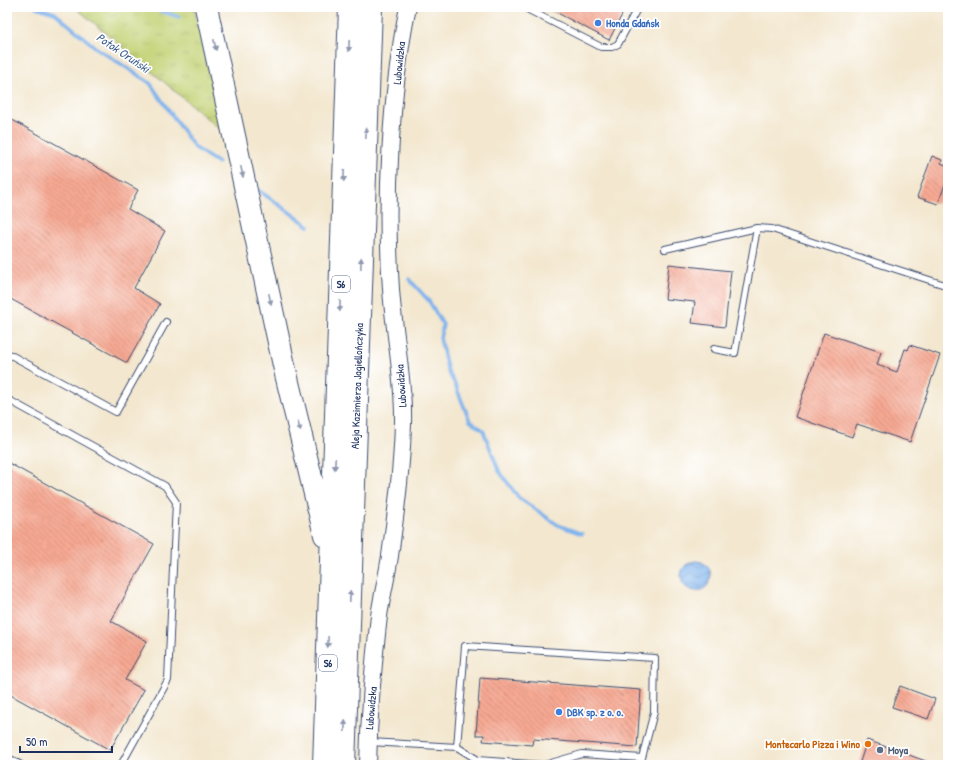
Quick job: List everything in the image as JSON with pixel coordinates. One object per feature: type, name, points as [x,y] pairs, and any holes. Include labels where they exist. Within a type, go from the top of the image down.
[{"type":"highway","points":[[206,7],[285,370],[332,561]]},
{"type":"highway","name":"Aleja Kazimierza Jagiellończyka","points":[[324,765],[350,7]]},
{"type":"highway","name":"Aleja Kazimierza Jagiellończyka","points":[[344,765],[371,7]]},
{"type":"street","name":"Lubowidzka","points":[[368,765],[379,616],[390,557],[402,458],[403,420],[400,365],[391,289],[390,197],[395,104],[402,37],[408,7]]},
{"type":"lane","points":[[523,7],[601,47],[612,48],[618,44],[638,7]]},
{"type":"lane","points":[[665,249],[757,228],[772,229],[948,286]]},
{"type":"lane","points":[[714,349],[735,352],[757,228]]},
{"type":"lane","points":[[7,353],[116,412],[166,322]]},
{"type":"lane","points":[[7,399],[165,486],[176,502],[168,680],[121,765]]},
{"type":"lane","points":[[369,742],[457,747],[478,760],[544,765],[582,754],[642,758],[654,712],[655,658],[465,646],[457,747]]},
{"type":"lane","points":[[7,757],[22,765]]},
{"type":"green space","points":[[75,7],[194,7],[222,131]]},
{"type":"water","points":[[696,561],[702,562],[710,570],[710,582],[702,590],[696,591],[690,590],[682,582],[681,576],[682,570],[690,562]]},
{"type":"building","name":"Honda Gdańsk","points":[[546,7],[626,7],[609,40]]},
{"type":"building","points":[[7,117],[138,190],[128,209],[165,231],[134,288],[160,304],[127,363],[7,297]]},
{"type":"building","points":[[932,156],[942,160],[941,163],[948,166],[948,176],[938,204],[917,197]]},
{"type":"building","points":[[669,264],[731,271],[725,327],[692,323],[695,302],[665,299]]},
{"type":"building","points":[[824,333],[881,352],[877,365],[897,372],[905,349],[908,350],[910,345],[940,355],[910,442],[857,424],[852,437],[795,417]]},
{"type":"building","points":[[7,462],[154,544],[111,621],[147,641],[125,680],[144,690],[110,750],[7,693]]},
{"type":"building","name":"DBK sp. z o. o.","points":[[480,678],[641,690],[637,747],[533,739],[532,745],[483,741],[484,735],[476,735]]},
{"type":"building","points":[[900,686],[935,699],[928,719],[892,707]]},
{"type":"building","name":"Moya","points":[[867,740],[934,764],[934,765],[859,765]]},
{"type":"waterway","name":"Potok Oruński","points":[[36,7],[55,13],[95,47],[150,83],[194,147],[218,163]]},
{"type":"waterway","points":[[148,7],[179,17]]},
{"type":"waterway","name":"Potok Oruński","points":[[258,190],[309,226]]},
{"type":"waterway","name":"Potok Oruński","points":[[409,279],[429,301],[443,325],[440,338],[448,372],[454,382],[470,421],[483,430],[499,471],[519,498],[558,525],[582,534]]},
{"type":"place","name":"Honda Gdańsk","points":[[598,23]]},
{"type":"place","name":"DBK sp. z o. o.","points":[[559,712]]},
{"type":"place","name":"Montecarlo Pizza i Wino","points":[[868,744]]},
{"type":"place","name":"Moya","points":[[880,750]]}]
